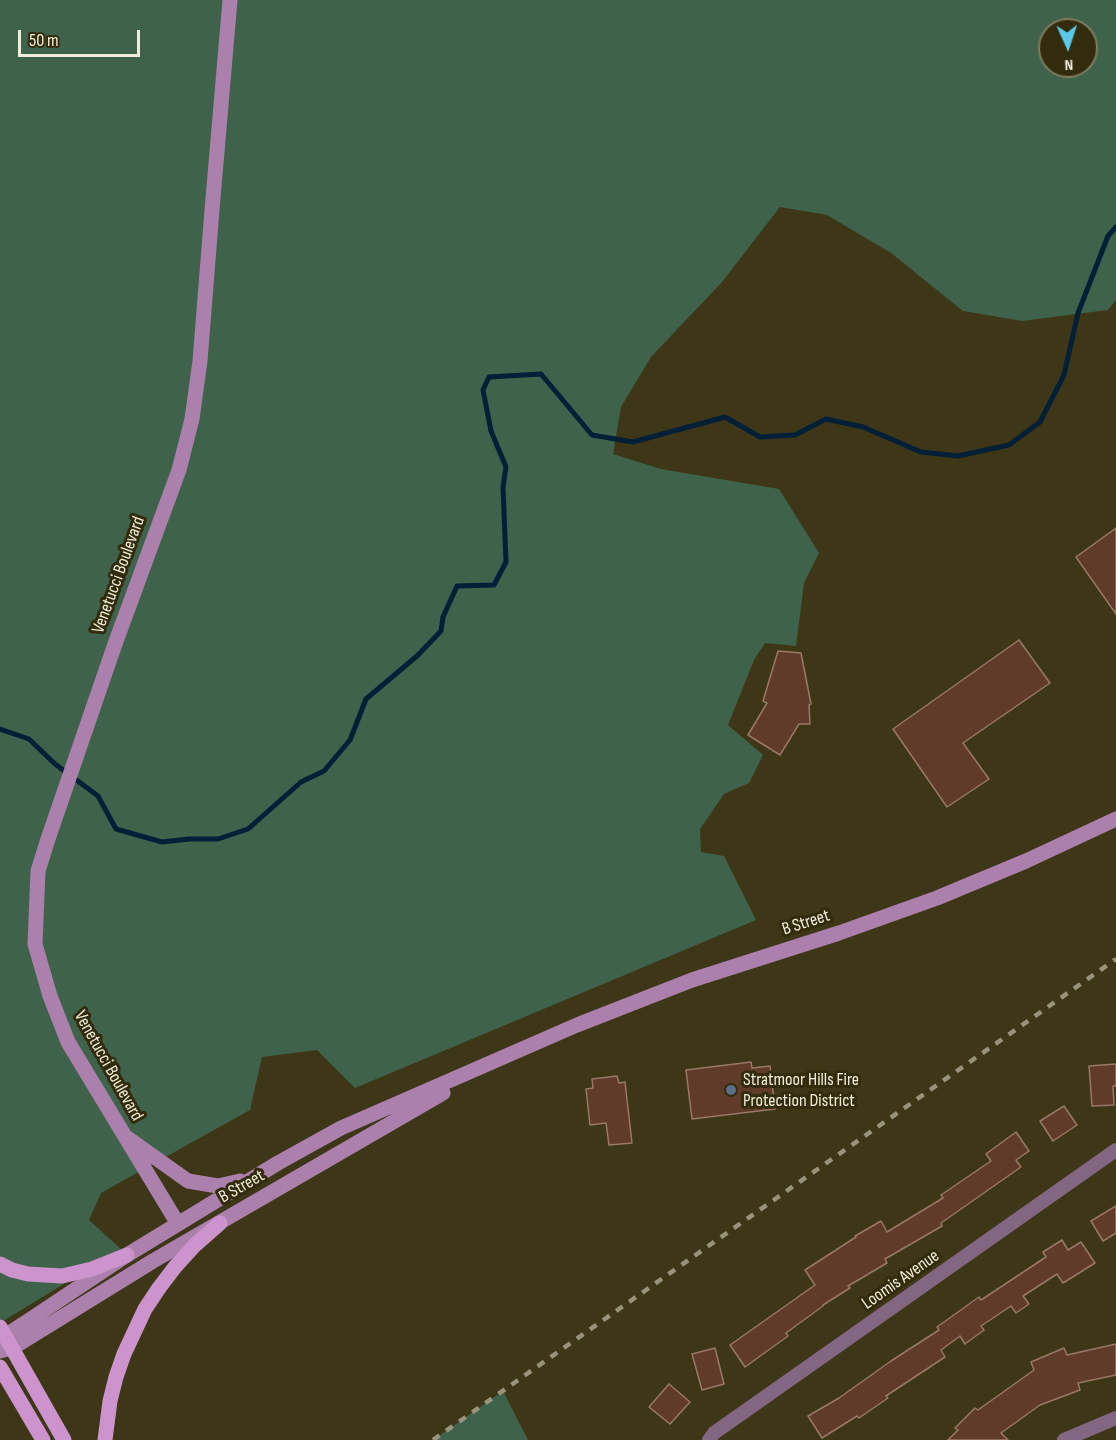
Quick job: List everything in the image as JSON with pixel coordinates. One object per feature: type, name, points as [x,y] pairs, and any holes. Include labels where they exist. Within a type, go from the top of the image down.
[{"type":"main road","name":"Venetucci Boulevard","points":[[178,1224],[68,1042],[50,996],[35,944],[39,871],[48,839],[115,644],[179,470],[192,418],[200,362],[230,0]]},
{"type":"main road","name":"B Street","points":[[4,1341],[127,1255],[341,1128],[577,1025],[692,980],[839,933],[938,898],[1026,861],[1116,819]]},
{"type":"main road","name":"B Street","points":[[4,1341],[153,1262],[505,1057]]},
{"type":"main road","name":"Venetucci Boulevard","points":[[125,1137],[188,1181],[218,1186],[255,1177]]},
{"type":"main road","points":[[105,1440],[116,1377],[145,1309],[175,1267],[220,1223]]},
{"type":"main road","points":[[0,1264],[28,1274],[62,1276],[92,1269],[127,1255]]},
{"type":"main road","points":[[4,1341],[64,1440]]},
{"type":"main road","points":[[0,1367],[43,1440]]},
{"type":"street","name":"Loomis Avenue","points":[[709,1440],[714,1433],[1116,1150]]},
{"type":"street","points":[[1064,1440],[1116,1418]]},
{"type":"green space","points":[[0,0],[1116,0],[1116,300],[1108,310],[1022,321],[963,311],[891,253],[827,215],[780,207],[722,282],[651,357],[621,407],[613,454],[661,469],[779,489],[819,553],[804,583],[796,646],[765,643],[754,660],[728,725],[763,755],[749,783],[724,794],[700,829],[701,852],[724,856],[756,920],[355,1088],[317,1050],[262,1057],[250,1110],[101,1193],[89,1220],[121,1249],[0,1323]]},
{"type":"green space","points":[[503,1391],[528,1440],[433,1440]]},
{"type":"building","points":[[1116,528],[1116,614],[1076,557]]},
{"type":"building","points":[[1019,640],[1050,683],[963,743],[989,779],[947,807],[893,729]]},
{"type":"building","points":[[778,651],[801,653],[811,704],[809,705],[810,724],[799,724],[780,755],[748,735],[767,703],[763,701]]},
{"type":"building","name":"Stratmoor Hills Fire Protection District","points":[[751,1062],[752,1068],[770,1066],[775,1109],[692,1119],[686,1070]]},
{"type":"building","points":[[1116,1064],[1116,1086],[1113,1086],[1114,1105],[1092,1106],[1089,1066]]},
{"type":"building","points":[[617,1076],[619,1083],[625,1082],[632,1143],[609,1145],[606,1123],[590,1125],[586,1089],[593,1088],[592,1079]]},
{"type":"building","points":[[1064,1106],[1077,1125],[1053,1141],[1040,1121]]},
{"type":"building","points":[[1016,1132],[1029,1151],[1016,1160],[1021,1167],[941,1223],[942,1226],[885,1259],[887,1263],[848,1286],[850,1288],[823,1305],[786,1333],[788,1336],[745,1367],[730,1345],[815,1285],[805,1270],[881,1221],[887,1232],[943,1198],[941,1195],[991,1161],[986,1154]]},
{"type":"building","points":[[1116,1206],[1116,1233],[1103,1241],[1091,1221]]},
{"type":"building","points":[[1062,1240],[1068,1250],[1081,1242],[1095,1263],[1063,1283],[1057,1274],[1023,1296],[1029,1304],[1016,1313],[1011,1306],[981,1326],[984,1330],[965,1344],[960,1336],[941,1350],[945,1357],[886,1396],[888,1398],[859,1418],[857,1416],[822,1438],[808,1416],[839,1398],[939,1330],[937,1327],[979,1297],[981,1300],[1046,1257],[1043,1252]]},
{"type":"building","points":[[1116,1344],[1116,1375],[1078,1383],[1080,1390],[1040,1405],[1001,1433],[1008,1440],[948,1440],[958,1430],[955,1428],[975,1408],[978,1410],[1034,1370],[1031,1362],[1064,1348],[1067,1355]]},
{"type":"building","points":[[715,1348],[724,1384],[702,1390],[692,1354]]},
{"type":"building","points":[[669,1384],[690,1402],[670,1424],[649,1407]]},
{"type":"waterway","points":[[0,729],[29,739],[55,764],[98,796],[116,829],[162,842],[218,839],[248,829],[301,782],[324,771],[350,740],[366,699],[417,656],[441,631],[443,617],[457,586],[494,585],[506,562],[503,487],[506,467],[491,431],[483,390],[489,377],[541,374],[592,435],[633,442],[725,417],[760,437],[795,435],[826,419],[863,427],[921,452],[958,456],[1009,445],[1040,422],[1064,375],[1078,313],[1108,236],[1116,227]]},
{"type":"railway","points":[[433,1440],[1116,959]]},
{"type":"place","name":"Stratmoor Hills Fire Protection District","points":[[731,1090]]}]
